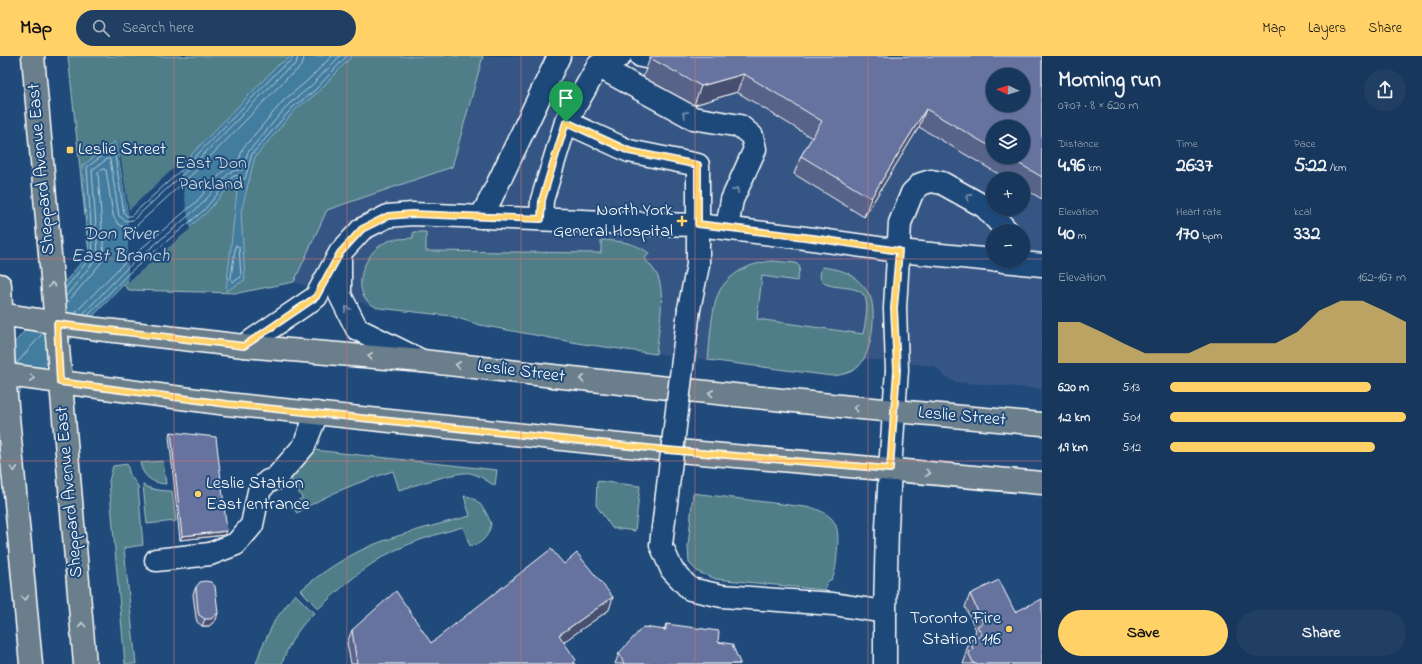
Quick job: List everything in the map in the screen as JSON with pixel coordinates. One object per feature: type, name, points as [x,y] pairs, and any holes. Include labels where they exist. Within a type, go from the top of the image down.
[{"type":"main road","name":"Sheppard Avenue East","points":[[33,56],[85,664]]},
{"type":"main road","points":[[0,285],[2,374],[31,664]]},
{"type":"main road","name":"Leslie Street","points":[[0,314],[57,324],[244,346],[422,361],[850,407],[1042,424]]},
{"type":"main road","points":[[2,374],[227,404],[667,450],[1042,483]]},
{"type":"street","points":[[481,217],[559,56]]},
{"type":"street","points":[[541,219],[542,200],[566,122],[598,66],[610,59],[620,56]]},
{"type":"street","points":[[598,66],[693,118],[740,126],[752,136],[755,149],[732,200],[727,227]]},
{"type":"street","points":[[566,122],[629,151],[698,165],[698,265],[689,309],[661,545],[672,570],[690,589],[722,596],[834,604],[885,612]]},
{"type":"street","points":[[885,664],[885,612],[890,469],[897,370],[894,308],[900,223],[912,193],[921,184],[931,182],[942,183],[985,207],[1001,224]]},
{"type":"street","points":[[244,346],[316,297],[340,253],[362,229],[388,216],[412,214],[655,224],[698,224],[899,251],[986,259]]},
{"type":"street","points":[[340,253],[340,295],[357,329],[422,361]]},
{"type":"street","points":[[156,560],[210,554],[236,544],[252,525],[259,491],[268,481],[275,479],[304,446],[316,413]]},
{"type":"shaded area","name":"North York General Hospital","points":[[483,56],[1042,56],[1042,389],[955,382],[944,376],[935,366],[865,359],[850,373],[832,376],[583,344],[480,325],[451,316],[379,308],[294,282],[326,210],[452,167]]},
{"type":"green space","name":"East Don Parkland","points":[[68,56],[483,56],[452,167],[327,210],[294,282],[238,293],[129,290],[89,253]]},
{"type":"green space","points":[[413,232],[426,232],[426,251],[601,253],[601,240],[638,246],[649,253],[645,259],[658,277],[660,285],[660,325],[656,354],[583,344],[480,325],[451,316],[379,308],[369,303],[363,295],[361,286],[365,265],[370,256],[377,248],[386,242],[396,239],[413,238]]},
{"type":"green space","points":[[772,261],[796,263],[800,267],[797,281],[762,276],[757,319],[863,334],[867,310],[865,297],[860,292],[853,289],[828,285],[823,282],[820,276],[822,267],[840,270],[849,274],[864,287],[870,296],[872,303],[873,322],[867,353],[858,367],[852,371],[832,376],[708,360],[713,314],[720,290],[736,273],[749,266]]},
{"type":"green space","points":[[314,450],[497,470],[495,486],[477,475],[464,473],[446,476],[399,490],[393,471],[344,489],[308,506],[297,513],[291,505],[302,498],[290,476]]},
{"type":"green space","points":[[163,461],[166,484],[152,481],[143,472],[140,463]]},
{"type":"green space","points":[[127,464],[130,475],[138,486],[143,545],[124,548],[136,664],[125,664],[109,481],[113,466]]},
{"type":"green space","points":[[597,481],[640,486],[635,531],[612,528],[596,505]]},
{"type":"green space","points":[[143,485],[157,490],[172,491],[176,521],[147,524]]},
{"type":"green space","points":[[693,493],[813,508],[828,516],[833,520],[836,526],[838,546],[834,573],[832,579],[827,582],[825,590],[716,579],[698,572],[689,563],[688,547]]},
{"type":"green space","points":[[464,496],[478,502],[491,524],[487,536],[478,544],[470,546],[463,527],[404,546],[386,555],[350,580],[318,609],[301,590],[334,565],[370,546],[407,533],[470,516]]},
{"type":"green space","points":[[295,594],[314,613],[295,636],[287,650],[282,664],[256,664],[261,649],[275,620]]},
{"type":"water","name":"Don River East Branch","points":[[292,56],[352,56],[316,94],[296,109],[255,157],[241,212],[245,280],[226,291],[238,178],[207,212],[132,276],[0,412],[0,360],[89,253],[82,166],[116,141],[128,213],[189,157],[278,65]]},
{"type":"pier","points":[[116,139],[118,141],[129,210],[179,163],[190,229],[128,282],[128,214]]},
{"type":"building","points":[[651,56],[1042,56],[1042,177],[1020,164],[1030,164],[1030,120],[986,120],[986,144],[926,109],[871,198],[801,156],[822,121],[744,74],[701,86],[650,58]]},
{"type":"building","name":"Leslie Station East entrance","points":[[171,432],[216,437],[227,531],[182,536]]},
{"type":"building","points":[[551,549],[564,564],[577,553],[613,597],[559,635],[576,660],[572,664],[357,664],[352,630],[396,591],[431,643]]},
{"type":"building","name":"Toronto Fire Station 116","points":[[999,580],[1015,612],[1042,599],[1042,664],[974,664],[968,652],[973,649],[970,641],[982,635],[977,626],[983,623],[970,594]]},
{"type":"building","points":[[200,582],[211,582],[215,586],[218,613],[211,619],[205,619],[199,615],[198,611],[196,587]]},
{"type":"building","points":[[666,624],[719,631],[718,642],[732,644],[740,664],[624,664],[619,653],[643,627],[666,630]]},
{"type":"place","name":"Leslie Street","points":[[70,150]]},
{"type":"place","name":"North York General Hospital","points":[[682,221]]},
{"type":"place","name":"Leslie Station East entrance","points":[[198,494]]},
{"type":"place","name":"Toronto Fire Station 116","points":[[1009,629]]},
{"type":"route","points":[[566,122],[629,151],[698,165],[698,224],[813,238],[899,251],[894,308],[897,370],[890,469],[667,450],[227,404],[60,382],[57,324],[244,346],[316,297],[340,253],[362,229],[388,216],[412,214],[541,219],[542,200],[566,122]]}]
